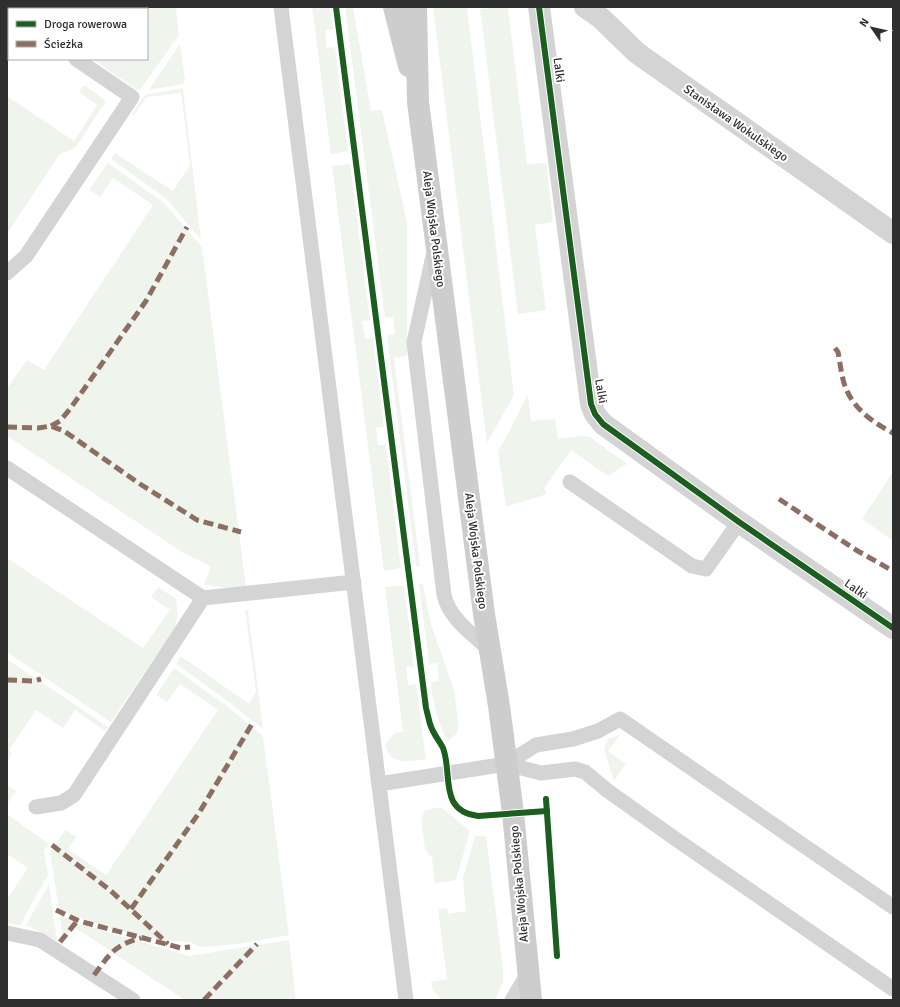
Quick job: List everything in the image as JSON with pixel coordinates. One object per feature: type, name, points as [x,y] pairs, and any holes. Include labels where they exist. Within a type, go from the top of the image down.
[{"type":"main road","name":"Aleja Wojska Polskiego","points":[[394,7],[418,102]]},
{"type":"main road","name":"Aleja Wojska Polskiego","points":[[416,7],[418,102],[489,649],[513,813],[527,975],[531,1000]]},
{"type":"street","name":"Lalki","points":[[539,7],[591,404],[595,414],[603,424],[739,522],[893,628]]},
{"type":"street","name":"Stanisława Wokulskiego","points":[[585,7],[601,18],[637,53],[893,233]]},
{"type":"lane","points":[[281,7],[406,1000]]},
{"type":"lane","points":[[7,273],[26,256],[132,97],[77,60]]},
{"type":"lane","points":[[436,241],[414,342],[444,594],[453,614],[489,649]]},
{"type":"lane","points":[[7,468],[203,598],[354,582]]},
{"type":"lane","points":[[570,482],[692,566],[706,569],[739,522]]},
{"type":"lane","points":[[36,807],[50,806],[61,803],[74,795],[203,598]]},
{"type":"lane","points":[[506,764],[536,745],[573,739],[598,731],[620,720],[893,907]]},
{"type":"lane","points":[[379,784],[506,764],[541,773],[575,769],[585,772],[608,791],[677,840],[893,989]]},
{"type":"lane","points":[[7,933],[40,940],[133,1000]]},
{"type":"lane","points":[[512,1000],[527,975]]},
{"type":"shaded area","points":[[15,7],[176,7],[179,35],[139,91],[93,60],[148,60],[148,8]]},
{"type":"shaded area","points":[[312,7],[330,7],[333,29],[325,30],[327,48],[335,47],[348,151],[331,154]]},
{"type":"shaded area","points":[[345,7],[353,7],[371,111],[382,110],[407,222],[407,356],[394,358],[420,566],[416,567],[387,336],[395,334],[393,317],[385,318]]},
{"type":"shaded area","points":[[433,7],[467,7],[514,395],[487,443]]},
{"type":"shaded area","points":[[508,7],[527,164],[546,163],[553,222],[535,225],[546,310],[518,314],[480,9]]},
{"type":"shaded area","points":[[180,44],[185,80],[183,84],[149,90]]},
{"type":"shaded area","points":[[84,85],[106,101],[76,147],[59,155],[7,234],[7,96],[74,141],[97,105],[79,92]]},
{"type":"shaded area","points":[[183,88],[201,240],[167,199],[111,159],[115,153],[173,191],[190,165],[181,93],[147,97],[134,115],[132,114],[145,95]]},
{"type":"shaded area","points":[[108,163],[164,203],[202,247],[246,587],[230,588],[204,585],[211,567],[182,552],[7,436],[7,388],[27,360],[44,370],[153,205],[113,178],[100,197],[89,190]]},
{"type":"shaded area","points":[[350,164],[370,320],[362,321],[365,339],[373,338],[384,427],[376,428],[378,445],[386,445],[401,568],[384,571],[332,166]]},
{"type":"shaded area","points":[[528,395],[531,421],[555,419],[558,439],[581,436],[590,437],[627,464],[608,476],[571,450],[544,489],[547,494],[506,507],[498,452]]},
{"type":"shaded area","points":[[893,472],[893,541],[862,519]]},
{"type":"shaded area","points":[[7,558],[143,648],[170,610],[151,597],[158,587],[176,599],[178,614],[175,627],[111,722],[7,652]]},
{"type":"shaded area","points":[[419,584],[423,584],[431,624],[454,690],[459,727],[456,734],[448,741],[438,720],[433,698],[431,682],[439,681],[437,663],[429,664]]},
{"type":"shaded area","points":[[404,585],[414,666],[406,667],[408,685],[416,684],[426,759],[401,761],[391,757],[385,745],[394,733],[403,732],[385,587]]},
{"type":"shaded area","points":[[245,610],[248,610],[263,729],[229,702],[176,664],[181,656],[249,704],[256,692]]},
{"type":"shaded area","points":[[7,659],[108,727],[105,731],[75,710],[63,728],[36,710],[9,750],[12,753],[7,762]]},
{"type":"shaded area","points":[[174,668],[228,707],[263,736],[289,935],[235,944],[202,947],[191,942],[156,938],[106,927],[59,910],[50,852],[65,830],[76,837],[68,849],[106,875],[218,710],[180,684],[167,702],[156,695]]},
{"type":"shaded area","points":[[620,735],[608,751],[626,764],[614,781],[604,749],[608,739]]},
{"type":"shaded area","points":[[7,785],[16,791],[7,804]]},
{"type":"shaded area","points":[[441,807],[470,831],[456,880],[435,883],[432,858],[425,849],[421,818],[425,810]]},
{"type":"shaded area","points":[[7,814],[49,844],[44,851],[48,875],[20,925],[7,923],[7,899],[28,868],[7,854]]},
{"type":"shaded area","points":[[475,836],[486,836],[503,967],[503,982],[495,1000],[442,1000],[436,994],[431,985],[431,982],[447,979],[438,909],[447,908],[448,914],[466,911],[463,879]]},
{"type":"shaded area","points":[[49,884],[57,941],[26,925]]},
{"type":"shaded area","points":[[60,915],[80,924],[189,956],[289,940],[296,1000],[185,1000],[74,927],[63,944]]},
{"type":"marked path","points":[[51,426],[60,421],[70,409],[146,301],[187,227]]},
{"type":"marked path","points":[[835,348],[838,352],[841,371],[847,392],[863,413],[877,424],[893,433]]},
{"type":"marked path","points":[[7,427],[38,428],[51,426],[64,431],[140,484],[197,520],[241,532]]},
{"type":"marked path","points":[[779,499],[856,550],[893,571]]},
{"type":"marked path","points":[[7,680],[34,681],[41,679]]},
{"type":"marked path","points":[[131,909],[199,813],[252,724]]},
{"type":"marked path","points":[[52,845],[111,891],[168,944]]},
{"type":"marked path","points":[[56,910],[79,921],[181,948],[190,947]]},
{"type":"marked path","points":[[60,942],[78,920]]},
{"type":"marked path","points":[[94,975],[104,961],[118,947],[141,938]]},
{"type":"marked path","points":[[204,1000],[257,944]]},
{"type":"cycle path","points":[[336,7],[429,722],[433,732],[443,748],[446,758],[449,790],[457,807],[465,813],[478,816],[547,811]]},
{"type":"cycle path","points":[[539,7],[591,404],[595,414],[603,424],[739,522],[893,628]]},
{"type":"cycle path","points":[[546,799],[557,956]]}]
